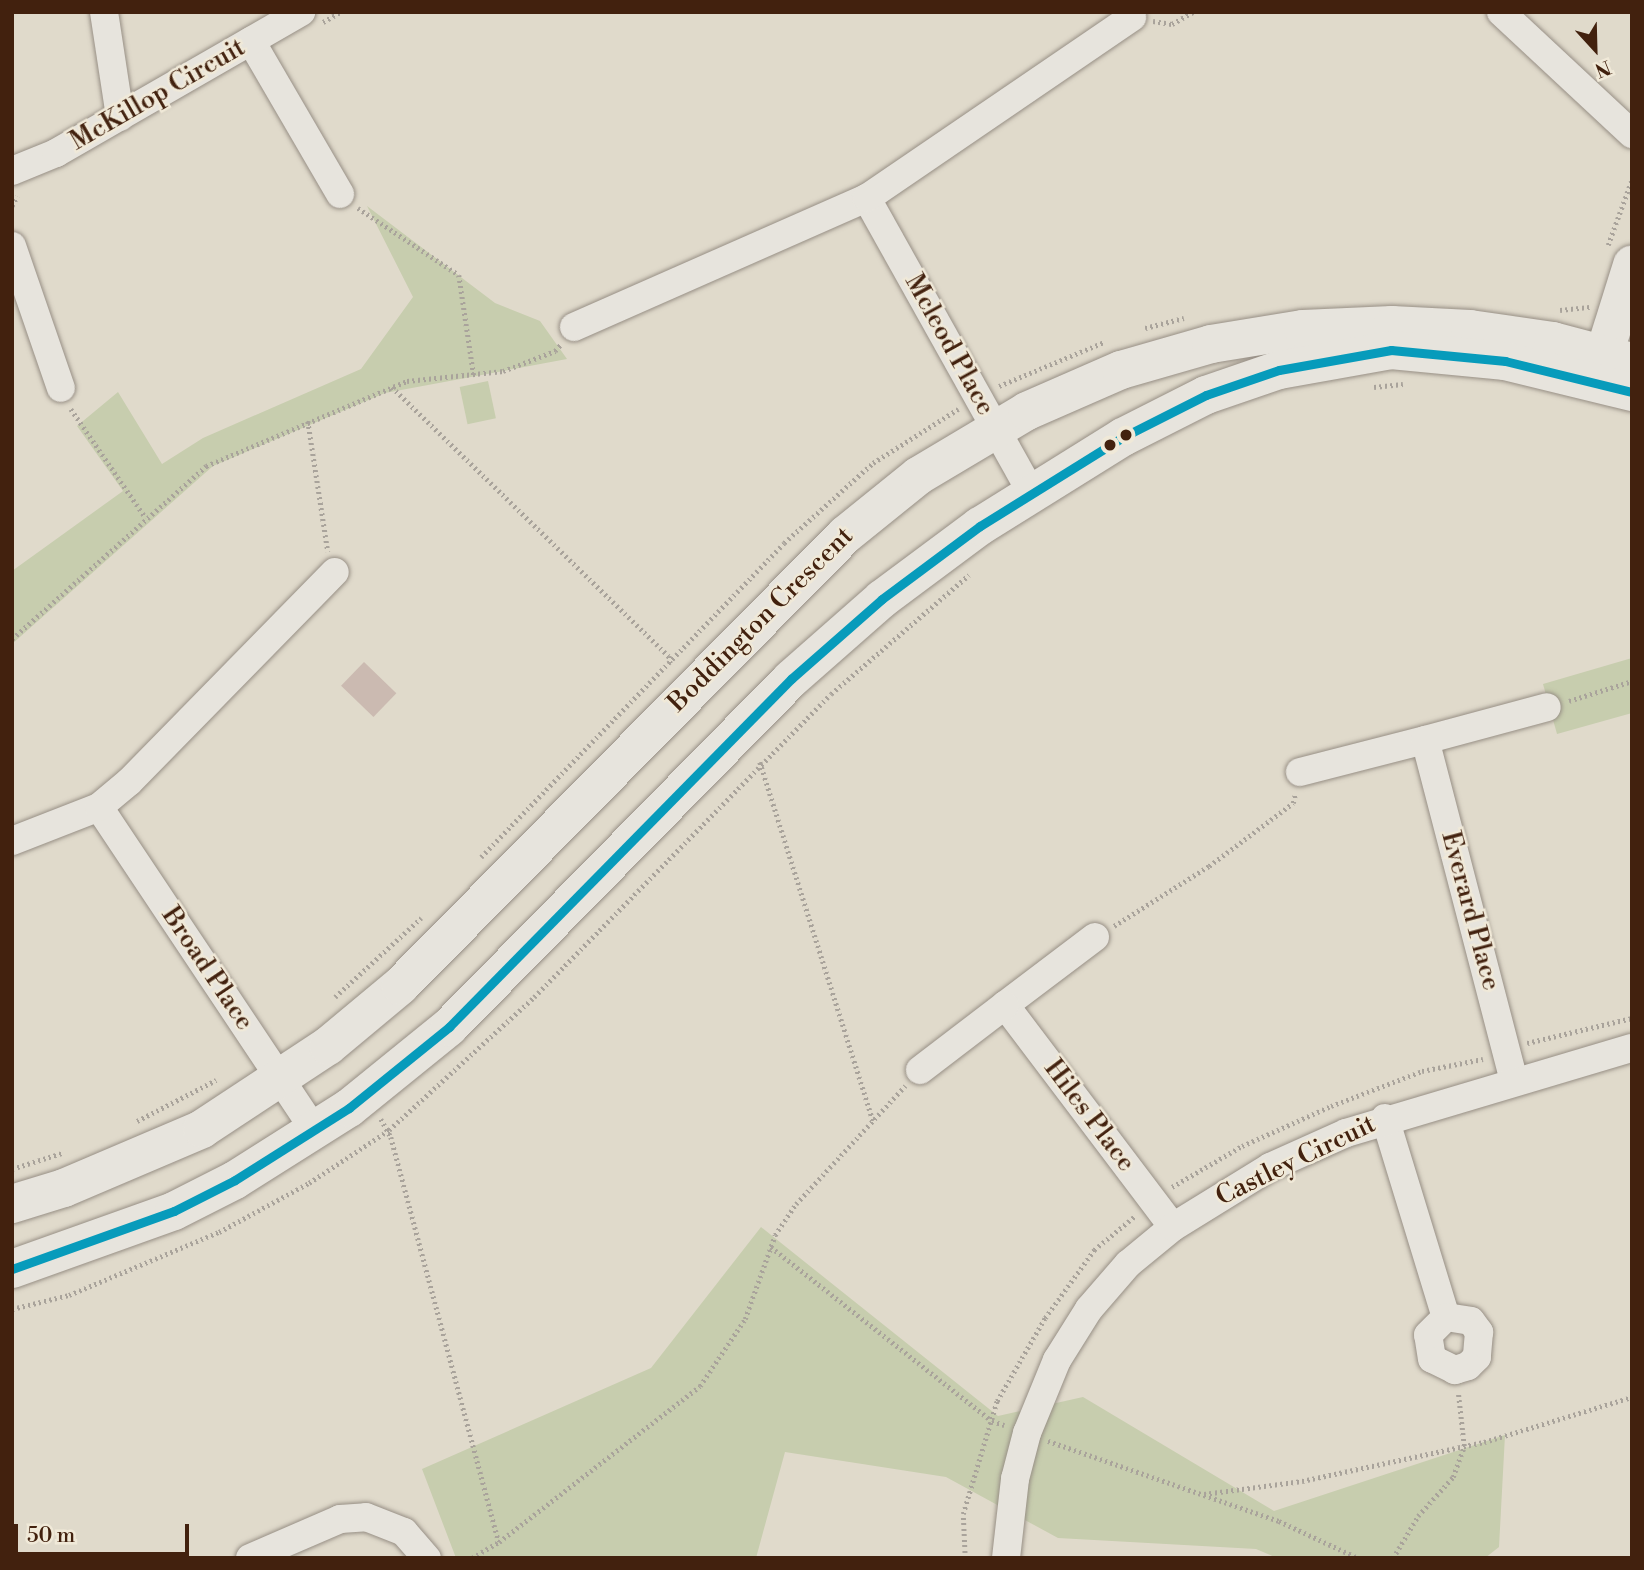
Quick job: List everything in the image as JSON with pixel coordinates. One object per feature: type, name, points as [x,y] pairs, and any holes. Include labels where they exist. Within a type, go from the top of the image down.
[{"type":"street","points":[[104,12],[120,117]]},
{"type":"street","name":"McKillop Circuit","points":[[12,171],[120,117],[301,12]]},
{"type":"street","points":[[1501,12],[1632,134]]},
{"type":"street","points":[[574,327],[867,198],[1132,17]]},
{"type":"street","points":[[251,41],[340,194]]},
{"type":"street","name":"Mcleod Place","points":[[867,198],[1031,492]]},
{"type":"street","points":[[12,246],[61,388]]},
{"type":"street","points":[[12,1269],[174,1211],[315,1131],[383,1083],[449,1027],[791,679],[882,599],[1031,492],[1123,437],[1206,396],[1314,361],[1391,350],[1430,351],[1620,374],[1632,265]]},
{"type":"street","name":"Boddington Crescent","points":[[12,1204],[175,1142],[272,1066],[401,986],[845,535],[918,476],[995,428],[1121,370],[1211,344],[1303,330],[1392,325],[1470,329],[1553,341],[1620,374]]},
{"type":"street","points":[[12,841],[58,827],[99,807],[129,782],[335,572]]},
{"type":"street","points":[[1300,772],[1547,708]]},
{"type":"street","name":"Everard Place","points":[[1425,740],[1514,1081]]},
{"type":"street","name":"Broad Place","points":[[99,807],[315,1131]]},
{"type":"street","points":[[920,1070],[1095,937]]},
{"type":"street","name":"Hiles Place","points":[[1005,1005],[1173,1227]]},
{"type":"street","name":"Castley Circuit","points":[[1006,1558],[1015,1479],[1027,1433],[1057,1360],[1089,1308],[1128,1264],[1173,1227],[1270,1167],[1385,1118],[1632,1048]]},
{"type":"street","points":[[1385,1118],[1446,1317],[1471,1321],[1481,1344],[1477,1357],[1455,1370]]},
{"type":"street","points":[[250,1558],[340,1519],[366,1517],[404,1532],[427,1558]]},
{"type":"path","points":[[1132,17],[1172,24],[1193,12]]},
{"type":"path","points":[[340,194],[458,275],[474,376]]},
{"type":"path","points":[[12,639],[206,466],[392,387],[425,378],[474,376],[555,351],[574,327]]},
{"type":"path","points":[[1368,387],[1418,382]]},
{"type":"path","points":[[392,387],[669,656],[669,665],[479,859]]},
{"type":"path","points":[[61,388],[146,518]]},
{"type":"path","points":[[308,421],[325,545],[335,572]]},
{"type":"path","points":[[499,1542],[389,1130],[534,997],[831,694],[976,570]]},
{"type":"path","points":[[1547,708],[1632,681]]},
{"type":"path","points":[[761,763],[873,1121]]},
{"type":"path","points":[[1095,937],[1156,901],[1293,803],[1300,772]]},
{"type":"path","points":[[330,1001],[422,916]]},
{"type":"path","points":[[128,1126],[272,1066]]},
{"type":"path","points":[[472,1558],[499,1542],[701,1386],[746,1319],[771,1247],[796,1205],[920,1070]]},
{"type":"path","points":[[12,1169],[65,1153]]},
{"type":"path","points":[[771,1247],[992,1421],[1279,1521],[1358,1558]]},
{"type":"path","points":[[1393,1558],[1419,1516],[1453,1477],[1464,1446],[1455,1370]]},
{"type":"path","points":[[1201,1495],[1302,1481],[1464,1446],[1632,1397]]},
{"type":"path","points":[[965,1558],[963,1514],[978,1453],[992,1421]]},
{"type":"green space","points":[[367,206],[495,303],[540,321],[567,359],[385,393],[213,466],[12,644],[12,571],[123,491],[77,426],[118,392],[162,464],[203,438],[361,369],[413,297]]},
{"type":"green space","points":[[488,381],[496,418],[468,424],[460,387]]},
{"type":"green space","points":[[1632,658],[1632,713],[1557,734],[1543,684]]},
{"type":"green space","points":[[761,1227],[998,1416],[1083,1397],[1274,1511],[1505,1435],[1499,1547],[1485,1558],[1277,1558],[1256,1549],[1058,1538],[946,1477],[785,1452],[756,1558],[456,1558],[422,1469],[651,1368]]},
{"type":"building","points":[[364,662],[396,693],[373,717],[341,686]]},
{"type":"transit line","points":[[12,1269],[174,1211],[235,1180],[349,1108],[449,1027],[791,679],[882,599],[980,526],[1123,437],[1206,395],[1279,370],[1391,350],[1505,361],[1632,392]]}]
